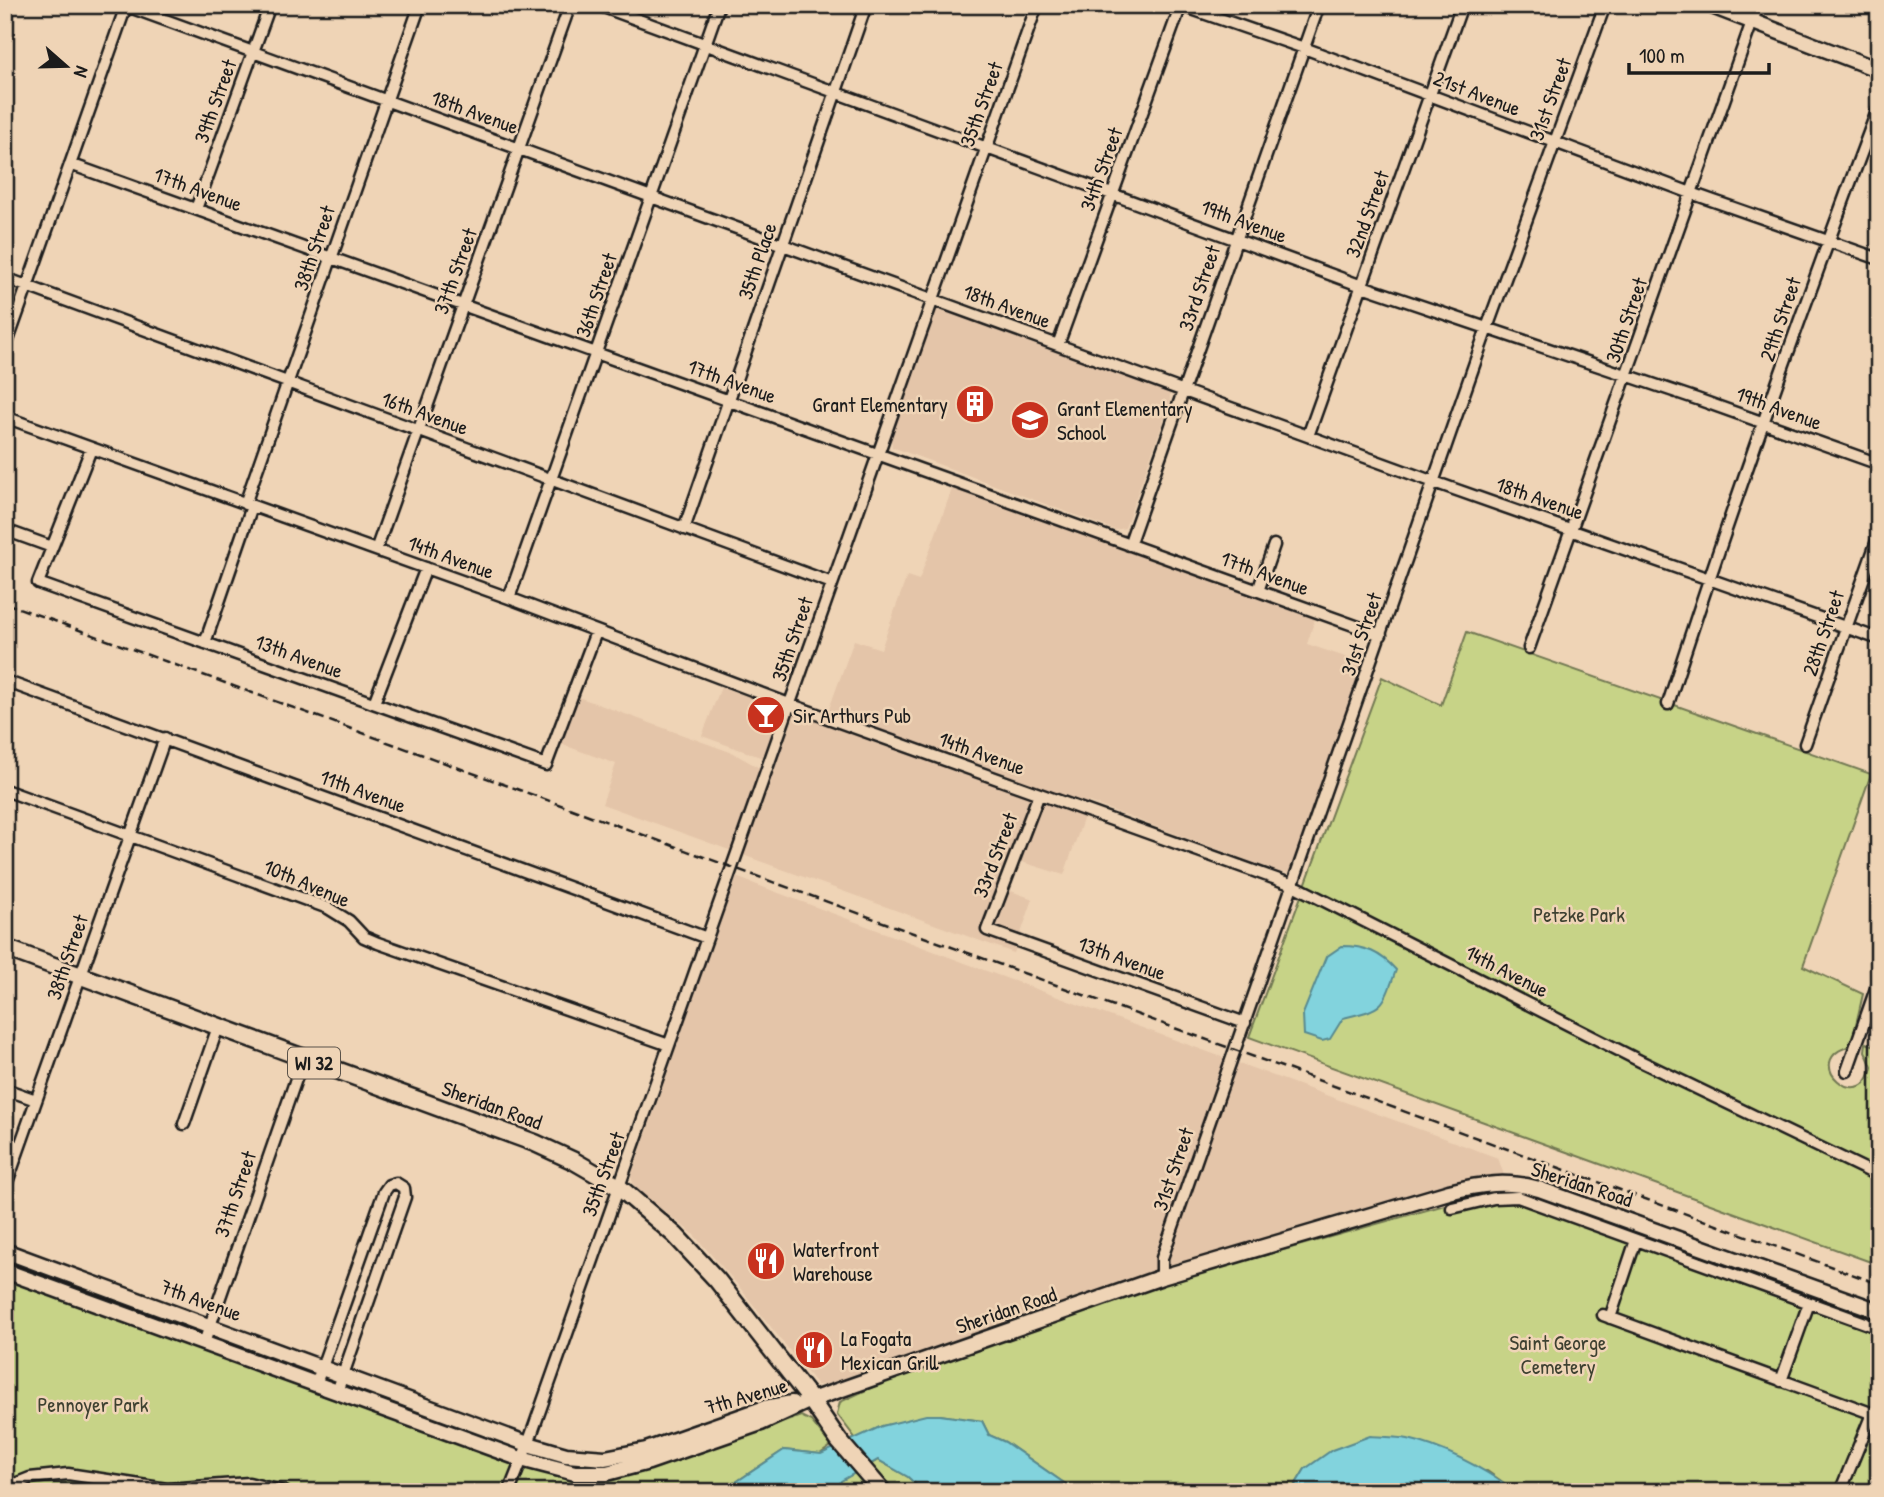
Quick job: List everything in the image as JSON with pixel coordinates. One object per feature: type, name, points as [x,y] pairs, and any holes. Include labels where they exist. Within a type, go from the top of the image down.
[{"type":"main road","name":"Sheridan Road","points":[[5,948],[536,1143],[574,1161],[619,1187],[675,1235],[717,1280],[811,1401]]},
{"type":"main road","name":"WI 32","points":[[811,1401],[839,1441],[883,1492]]},
{"type":"street","name":"39th Street","points":[[196,209],[270,5]]},
{"type":"street","name":"38th Street","points":[[205,643],[288,382],[420,5]]},
{"type":"street","name":"37th Street","points":[[376,550],[570,5]]},
{"type":"street","name":"19th Avenue","points":[[598,5],[1362,286],[1879,464]]},
{"type":"street","name":"36th Street","points":[[509,598],[719,5]]},
{"type":"street","name":"35th Place","points":[[684,528],[866,5]]},
{"type":"street","name":"35th Street","points":[[509,1492],[1037,5]]},
{"type":"street","name":"21st Avenue","points":[[1181,5],[1304,48],[1691,193],[1879,259]]},
{"type":"street","name":"34th Street","points":[[1058,345],[1181,5]]},
{"type":"street","name":"33rd Street","points":[[1129,545],[1319,5]]},
{"type":"street","name":"32nd Street","points":[[1308,436],[1462,5]]},
{"type":"street","name":"31st Street","points":[[1162,1277],[1162,1258],[1487,328],[1605,5]]},
{"type":"street","points":[[1709,5],[1879,70]]},
{"type":"street","name":"30th Street","points":[[1529,648],[1758,5]]},
{"type":"street","name":"18th Avenue","points":[[125,6],[1434,482],[1879,639]]},
{"type":"street","points":[[5,349],[125,6]]},
{"type":"street","name":"29th Street","points":[[1668,704],[1709,578],[1828,239],[1879,106]]},
{"type":"street","name":"17th Avenue","points":[[70,164],[1381,635]]},
{"type":"street","name":"16th Avenue","points":[[5,278],[832,583]]},
{"type":"street","name":"14th Avenue","points":[[5,417],[1293,885],[1640,1061],[1879,1176]]},
{"type":"street","points":[[5,530],[52,547],[90,449]]},
{"type":"street","name":"28th Street","points":[[1805,744],[1879,535]]},
{"type":"street","points":[[1258,591],[1273,545]]},
{"type":"street","name":"13th Avenue","points":[[52,547],[38,583],[546,765],[596,632]]},
{"type":"street","points":[[374,703],[426,568]]},
{"type":"street","name":"11th Avenue","points":[[5,681],[707,938]]},
{"type":"street","name":"38th Street","points":[[5,1188],[165,738]]},
{"type":"street","name":"10th Avenue","points":[[5,790],[328,908],[349,921],[364,937],[378,943],[669,1045]]},
{"type":"street","name":"33rd Street","points":[[987,930],[1039,794]]},
{"type":"street","name":"13th Avenue","points":[[987,930],[1245,1023]]},
{"type":"street","points":[[1847,1070],[1879,980]]},
{"type":"street","points":[[184,1124],[218,1027]]},
{"type":"street","name":"37th Street","points":[[204,1343],[303,1059]]},
{"type":"street","points":[[5,1089],[36,1100]]},
{"type":"street","points":[[316,1384],[384,1192],[389,1185],[396,1183],[404,1188],[405,1197],[337,1392]]},
{"type":"street","name":"Sheridan Road","points":[[811,1401],[1162,1277],[1463,1189],[1504,1183],[1539,1189],[1879,1311]]},
{"type":"street","points":[[1452,1208],[1494,1198],[1518,1197],[1879,1328]]},
{"type":"street","points":[[1636,1240],[1606,1317],[1875,1415],[1840,1492]]},
{"type":"street","name":"7th Avenue","points":[[5,1251],[528,1444],[566,1455],[605,1458],[646,1450],[765,1408],[811,1401]]},
{"type":"street","name":"7th Avenue","points":[[5,1271],[521,1459],[575,1473],[607,1473],[649,1462],[749,1428],[811,1401]]},
{"type":"street","points":[[1781,1381],[1809,1303]]},
{"type":"street","points":[[5,1488],[30,1478],[68,1475],[167,1489],[249,1483],[285,1492]]},
{"type":"shaded area","name":"Grant Elementary School","points":[[937,310],[1170,393],[1170,403],[1125,528],[1115,530],[892,447],[891,436]]},
{"type":"shaded area","points":[[952,489],[1315,619],[1307,644],[1363,663],[1293,868],[1289,873],[1279,872],[1089,802],[1064,875],[1009,858],[1000,887],[1033,899],[1014,953],[602,804],[616,764],[561,744],[578,697],[733,753],[772,775],[795,713],[825,720],[854,640],[881,649],[907,576],[919,580]]},
{"type":"shaded area","points":[[721,687],[781,708],[763,758],[702,736]]},
{"type":"shaded area","points":[[736,877],[1498,1158],[1504,1175],[1478,1176],[1290,1232],[1048,1309],[826,1385],[817,1385],[736,1283],[693,1234],[635,1188],[631,1177]]},
{"type":"green space","name":"Petzke Park","points":[[1467,632],[1871,774],[1803,966],[1863,994],[1851,1046],[1836,1053],[1830,1062],[1831,1072],[1838,1080],[1847,1086],[1857,1087],[1866,1081],[1872,1067],[1865,1051],[1866,1043],[1879,1047],[1879,1265],[1249,1037],[1382,677],[1441,705]]},
{"type":"green space","name":"Saint George Cemetery","points":[[1502,1189],[1879,1320],[1879,1492],[1517,1492],[1487,1471],[1305,1469],[1291,1492],[1077,1492],[1005,1442],[989,1435],[982,1421],[940,1415],[882,1426],[856,1439],[837,1414],[840,1402],[890,1379],[1165,1283]]},
{"type":"green space","name":"Pennoyer Park","points":[[5,1278],[542,1472],[590,1479],[643,1472],[801,1416],[811,1421],[831,1446],[820,1454],[784,1450],[721,1492],[5,1492]]},
{"type":"green space","points":[[878,1460],[908,1477],[924,1492],[835,1492],[840,1481]]},
{"type":"water","points":[[1342,946],[1372,951],[1396,970],[1384,1000],[1379,1005],[1366,1012],[1343,1018],[1330,1039],[1322,1041],[1304,1035],[1303,1014],[1326,957]]},
{"type":"water","points":[[926,1415],[982,1421],[989,1435],[1005,1442],[1077,1492],[924,1492],[908,1477],[878,1460],[841,1481],[835,1492],[721,1492],[784,1450],[821,1454],[882,1426]]},
{"type":"water","points":[[1370,1436],[1408,1439],[1437,1448],[1479,1467],[1517,1492],[1291,1492],[1305,1469],[1332,1450]]},
{"type":"railway","points":[[5,603],[1879,1284]]},
{"type":"place","name":"Grant Elementary","points":[[975,404]]},
{"type":"place","name":"Grant Elementary School","points":[[1030,420]]},
{"type":"place","name":"Sir Arthurs Pub","points":[[766,715]]},
{"type":"place","name":"Waterfront Warehouse","points":[[766,1261]]},
{"type":"place","name":"La Fogata Mexican Grill","points":[[814,1350]]}]
